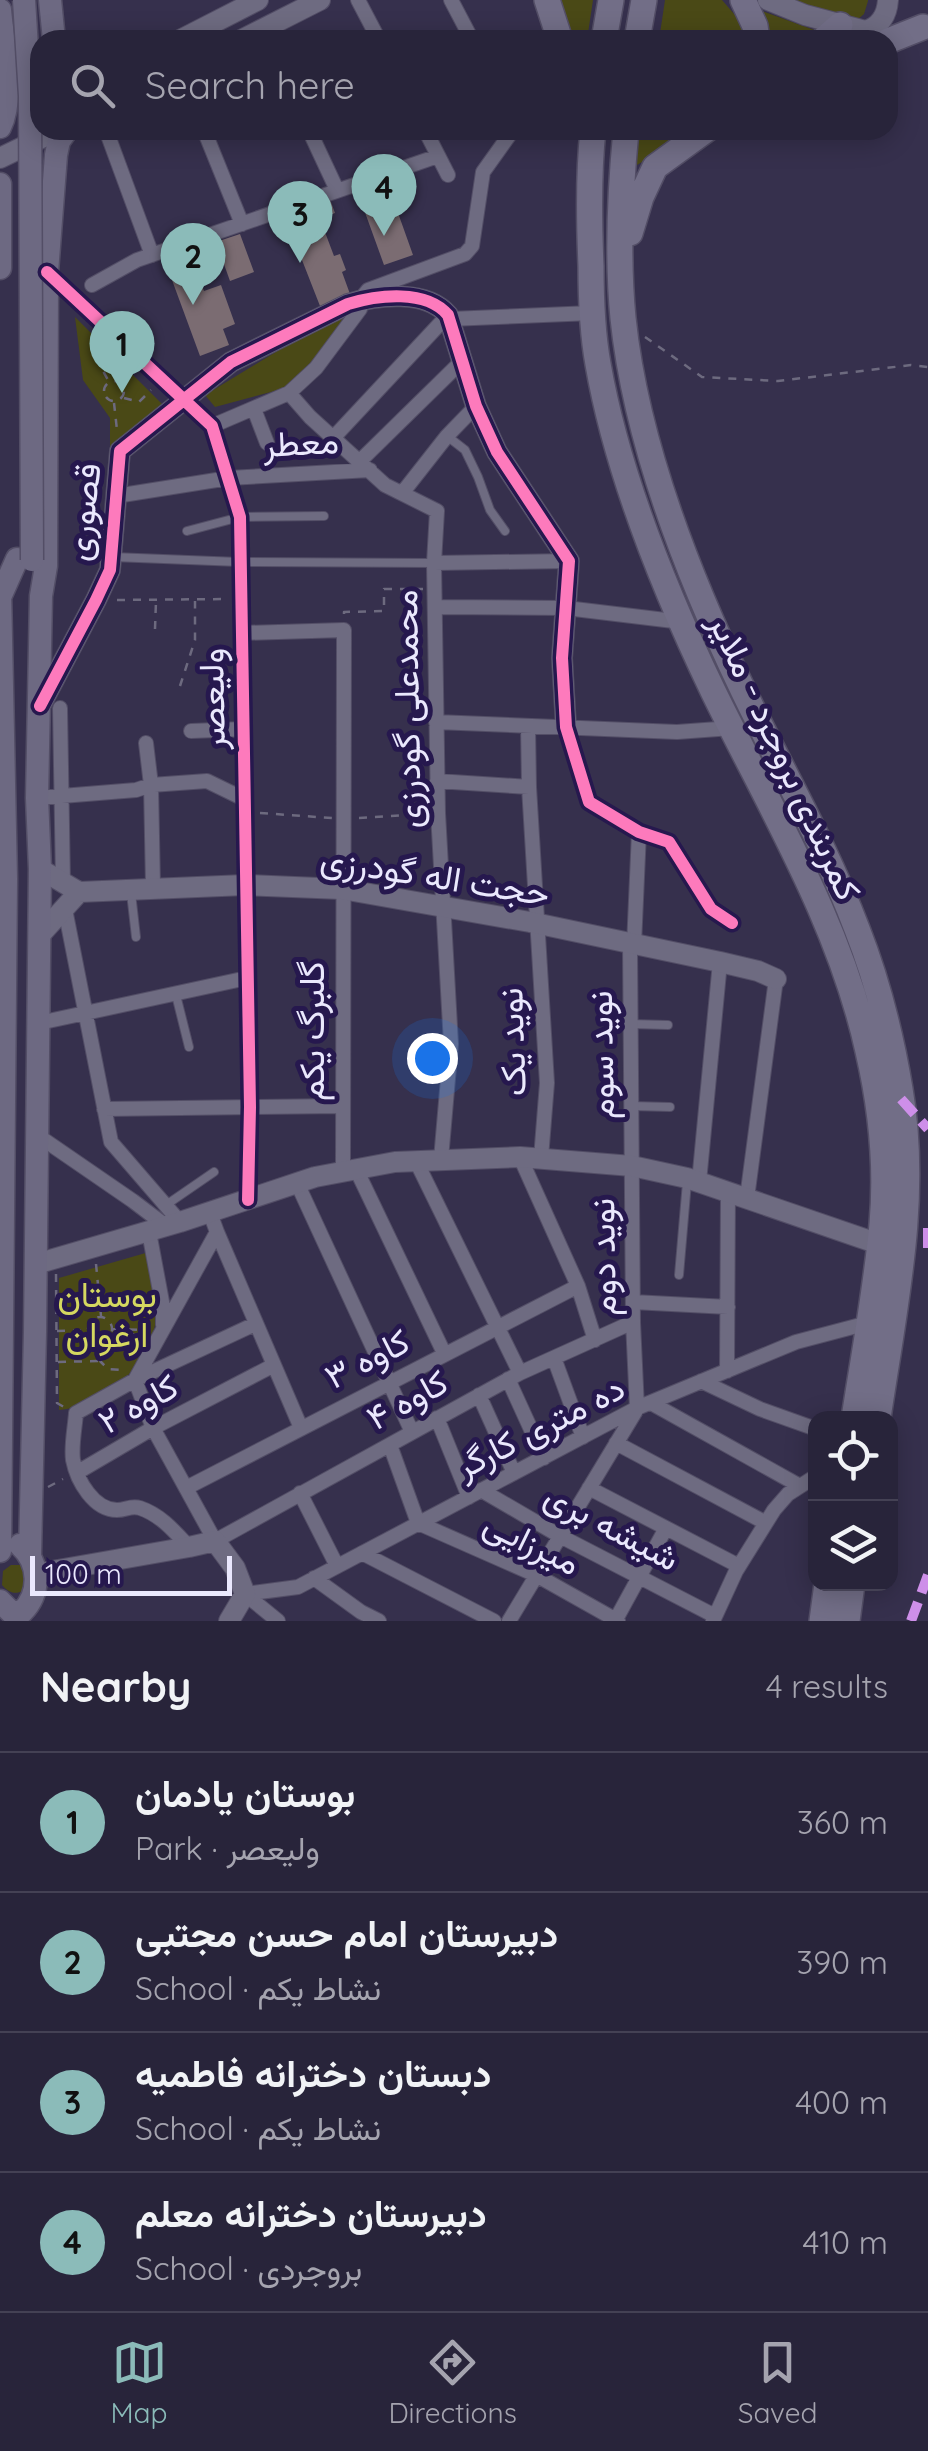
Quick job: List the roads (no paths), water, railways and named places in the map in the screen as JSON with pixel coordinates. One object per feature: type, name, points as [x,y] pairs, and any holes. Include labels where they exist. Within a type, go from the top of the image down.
[{"type":"highway","points":[[547,0],[557,30]]},
{"type":"highway","points":[[606,30],[611,0]]},
{"type":"highway","points":[[639,30],[644,0]]},
{"type":"highway","points":[[743,0],[755,30]]},
{"type":"highway","points":[[898,32],[926,27]]},
{"type":"highway","name":"کمربندی بروجرد - ملایر","points":[[592,140],[588,201],[592,312],[597,360],[615,440],[682,622],[822,915],[856,1002],[876,1088],[882,1187],[879,1244],[855,1411]]},
{"type":"highway","name":"کمربندی بروجرد - ملایر","points":[[626,140],[620,266],[623,321],[650,448],[684,554],[716,633],[857,927],[891,1042],[904,1114],[907,1199],[879,1411]]},
{"type":"highway","points":[[620,266],[654,167],[692,140]]},
{"type":"highway","points":[[822,1621],[826,1591]]},
{"type":"highway","points":[[846,1621],[851,1591]]},
{"type":"main road","points":[[12,0],[18,112],[24,560],[42,596]]},
{"type":"main road","points":[[0,1552],[0,593],[24,560],[30,96],[24,0]]},
{"type":"main road","points":[[50,0],[53,30]]},
{"type":"main road","points":[[0,10],[8,101],[0,129]]},
{"type":"main road","points":[[0,1602],[11,1612],[31,1612],[36,1587],[32,1496],[46,1331],[37,1135],[40,870],[49,797],[50,707],[42,596],[46,566],[47,272],[56,155],[61,140]]},
{"type":"main road","points":[[0,184],[0,268]]},
{"type":"main road","points":[[0,1552],[9,1545],[20,1545],[32,1564]]},
{"type":"main road","points":[[0,1602],[0,1621]]},
{"type":"street","points":[[203,30],[258,0]]},
{"type":"street","points":[[267,30],[320,0]]},
{"type":"street","points":[[358,0],[374,30]]},
{"type":"street","points":[[450,0],[466,30]]},
{"type":"street","points":[[882,30],[888,0]]},
{"type":"street","points":[[767,1],[826,30]]},
{"type":"street","points":[[239,10],[241,26],[247,30]]},
{"type":"street","points":[[0,129],[30,117]]},
{"type":"street","points":[[24,146],[30,124]]},
{"type":"street","points":[[0,158],[37,140]]},
{"type":"street","points":[[110,140],[152,255]]},
{"type":"street","points":[[208,140],[242,224]]},
{"type":"street","points":[[314,140],[337,190]]},
{"type":"street","points":[[430,140],[448,175]]},
{"type":"street","points":[[212,426],[289,394],[316,368],[360,309],[360,300],[368,290],[465,254],[472,246],[483,172],[506,140]]},
{"type":"street","points":[[92,285],[138,260],[438,156]]},
{"type":"street","name":"ولیعصر","points":[[47,272],[212,426],[240,517],[250,1107],[248,1200]]},
{"type":"street","points":[[360,300],[420,296],[440,305],[449,317],[476,406],[497,452],[569,561],[562,658],[566,728],[589,802],[639,832],[669,842],[711,909],[732,923]]},
{"type":"street","name":"قصوری","points":[[50,707],[110,570],[120,451],[230,362],[360,300]]},
{"type":"street","points":[[334,436],[449,317],[592,312]]},
{"type":"street","points":[[365,466],[463,360]]},
{"type":"street","points":[[289,394],[385,485],[404,492],[476,406]]},
{"type":"street","points":[[254,409],[267,443]]},
{"type":"street","name":"معطر","points":[[116,496],[229,478],[365,466]]},
{"type":"street","name":"محمدعلی گودرزی","points":[[404,492],[437,510],[434,589],[438,813],[451,1044],[441,1159]]},
{"type":"street","points":[[434,563],[569,561]]},
{"type":"street","points":[[435,608],[566,608],[682,622]]},
{"type":"street","name":"گلبرگ یکم","points":[[242,632],[344,630],[342,1106],[350,1170]]},
{"type":"street","points":[[436,722],[676,732],[732,728]]},
{"type":"street","points":[[438,781],[530,787],[528,726]]},
{"type":"street","points":[[191,731],[243,729]]},
{"type":"street","points":[[146,743],[154,887]]},
{"type":"street","points":[[163,1328],[165,1221],[111,1142],[65,909],[71,888],[49,797],[207,781],[244,805]]},
{"type":"street","name":"نوید یک","points":[[530,787],[547,1083],[530,1158]]},
{"type":"street","name":"نوید سوم","points":[[632,1166],[630,1024],[639,832]]},
{"type":"street","points":[[40,870],[71,888]]},
{"type":"street","name":"حجت اله گودرزی","points":[[71,888],[245,884],[342,889],[537,924],[720,962],[776,979]]},
{"type":"street","points":[[39,936],[65,909]]},
{"type":"street","points":[[693,1180],[720,962]]},
{"type":"street","points":[[38,1023],[247,978]]},
{"type":"street","points":[[727,1371],[728,1306],[738,1195],[776,979]]},
{"type":"street","points":[[104,1109],[342,1106]]},
{"type":"street","points":[[37,1135],[165,1221]]},
{"type":"street","points":[[133,1374],[163,1328],[213,1223],[248,1200],[350,1170],[395,1162],[530,1158],[632,1166],[693,1180],[879,1244]]},
{"type":"street","points":[[530,1158],[594,1340]]},
{"type":"street","points":[[416,1160],[498,1326],[544,1458]]},
{"type":"street","name":"نوید دوم","points":[[632,1166],[633,1322],[644,1406]]},
{"type":"street","points":[[350,1170],[444,1353]]},
{"type":"street","points":[[297,1184],[412,1432]]},
{"type":"street","points":[[46,1269],[165,1221],[213,1223]]},
{"type":"street","points":[[213,1223],[301,1428]]},
{"type":"street","name":"کاوه ۳","points":[[186,1488],[578,1286]]},
{"type":"street","points":[[633,1302],[728,1306]]},
{"type":"street","name":"کاوه ۴","points":[[215,1541],[479,1394],[633,1322]]},
{"type":"street","name":"ده متری کارگر","points":[[245,1594],[298,1586],[644,1406],[796,1342],[868,1322]]},
{"type":"street","points":[[188,1548],[168,1524],[142,1508],[117,1510],[93,1499],[82,1484],[73,1459],[76,1413],[133,1374],[255,1324]]},
{"type":"street","points":[[554,1358],[582,1437]]},
{"type":"street","name":"کاوه ۲","points":[[78,1472],[274,1365]]},
{"type":"street","points":[[133,1374],[153,1428],[215,1541],[235,1568],[245,1594],[278,1621]]},
{"type":"street","points":[[702,1382],[808,1427]]},
{"type":"street","points":[[479,1394],[514,1474]]},
{"type":"street","points":[[509,1621],[616,1444],[644,1406],[800,1486]]},
{"type":"street","points":[[437,1418],[475,1494]]},
{"type":"street","points":[[390,1444],[418,1524]]},
{"type":"street","points":[[616,1444],[766,1522]]},
{"type":"street","points":[[714,1618],[766,1522],[788,1494],[808,1481]]},
{"type":"street","points":[[589,1488],[739,1566]]},
{"type":"street","points":[[300,1493],[337,1566]]},
{"type":"street","name":"شیشه بری","points":[[475,1494],[640,1576],[714,1618]]},
{"type":"street","name":"میرزایی","points":[[418,1524],[536,1576],[617,1621]]},
{"type":"street","points":[[617,1621],[666,1528]]},
{"type":"street","points":[[32,1564],[188,1548],[215,1541]]},
{"type":"street","points":[[362,1553],[494,1621]]},
{"type":"street","points":[[314,1578],[379,1621]]},
{"type":"street","points":[[229,1621],[245,1594]]},
{"type":"lane","points":[[447,436],[465,450],[490,510],[505,531]]},
{"type":"lane","points":[[187,531],[240,517],[324,516]]},
{"type":"lane","points":[[113,557],[434,563]]},
{"type":"lane","points":[[130,888],[136,937]]},
{"type":"lane","points":[[176,995],[189,1047]]},
{"type":"lane","points":[[630,1024],[668,1025]]},
{"type":"lane","points":[[631,1106],[670,1107]]},
{"type":"lane","points":[[165,1221],[214,1172]]},
{"type":"lane","points":[[679,1274],[693,1180]]},
{"type":"place","name":"دبیرستان دخترانه معلم","points":[[384,236]]},
{"type":"place","name":"دبستان دخترانه فاطمیه","points":[[300,263]]},
{"type":"place","name":"دبیرستان امام حسن مجتبی","points":[[193,305]]},
{"type":"place","name":"بوستان یادمان","points":[[122,393]]},
{"type":"park label","name":"بوستان ارغوان","points":[[107,1315]]}]
